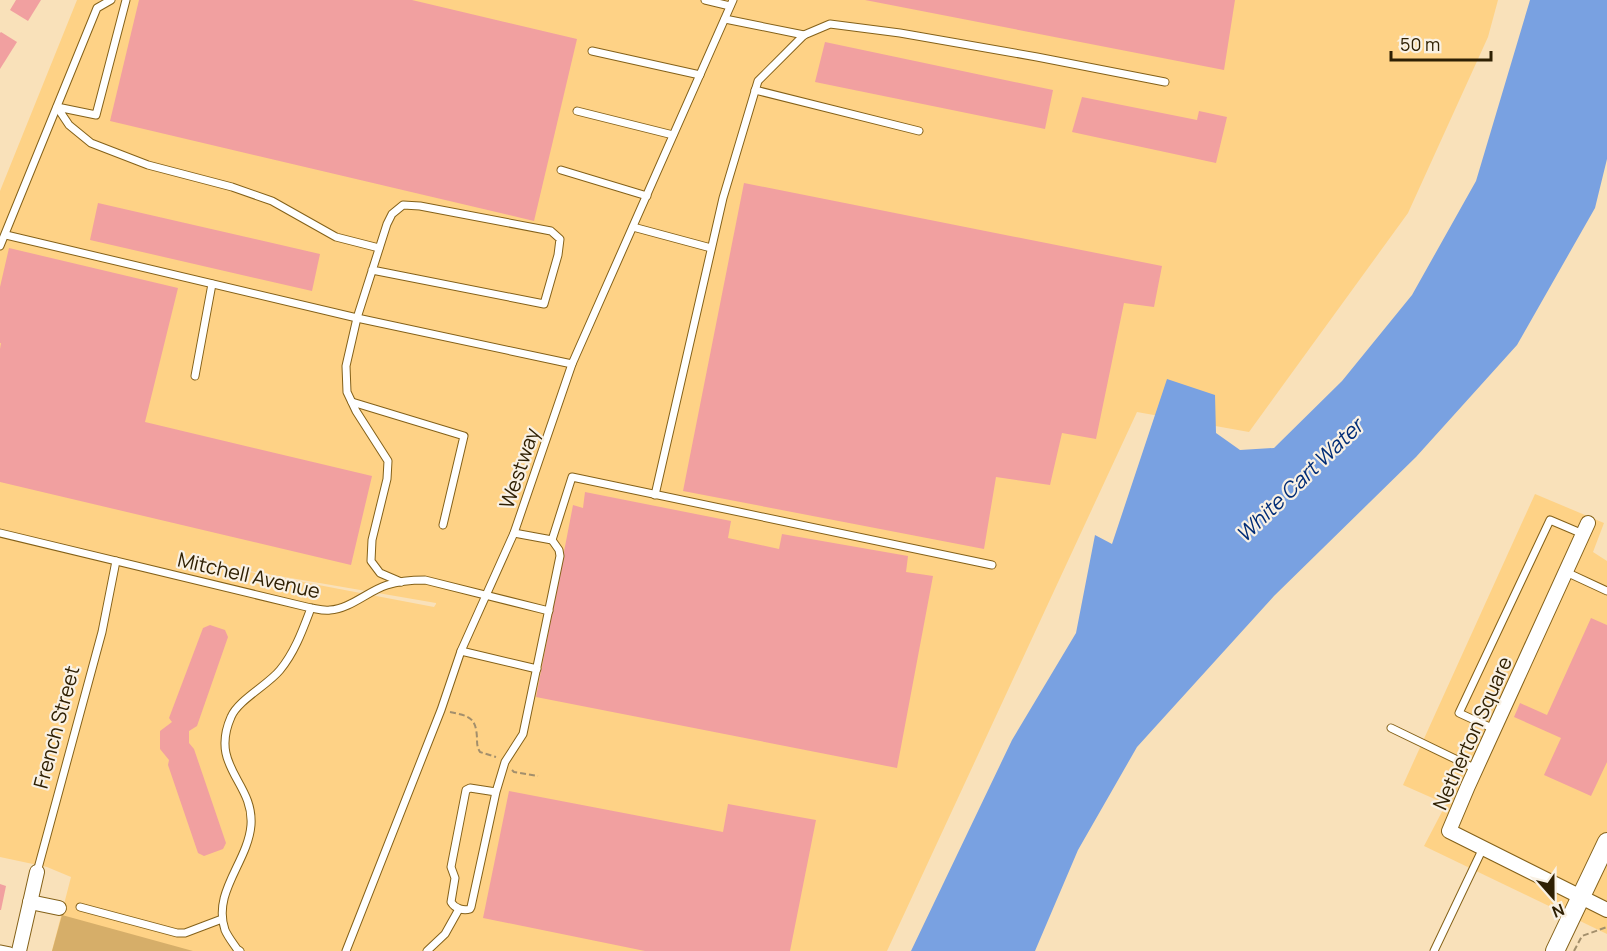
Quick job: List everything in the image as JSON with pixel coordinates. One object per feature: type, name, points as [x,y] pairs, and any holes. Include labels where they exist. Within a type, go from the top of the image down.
[{"type":"street","name":"Netherton Square","points":[[1586,529],[1449,831],[1607,910]]},
{"type":"street","points":[[1556,951],[1607,842]]},
{"type":"street","name":"French Street","points":[[19,951],[37,872]]},
{"type":"street","points":[[30,902],[59,908]]},
{"type":"lane","points":[[0,246],[97,8],[111,0]]},
{"type":"lane","points":[[57,107],[96,115],[126,0]]},
{"type":"lane","points":[[705,0],[732,3]]},
{"type":"lane","name":"Westway","points":[[346,951],[441,710],[461,651],[514,533],[572,364],[732,3]]},
{"type":"lane","points":[[725,19],[804,35]]},
{"type":"lane","points":[[655,495],[723,198],[755,90],[758,81],[804,35],[830,24],[900,33],[1165,82]]},
{"type":"lane","points":[[592,51],[700,75]]},
{"type":"lane","points":[[755,90],[919,131]]},
{"type":"lane","points":[[57,107],[69,125],[92,143],[148,165],[232,187],[272,201],[336,237],[379,248]]},
{"type":"lane","points":[[577,111],[673,135]]},
{"type":"lane","points":[[561,170],[647,196]]},
{"type":"lane","points":[[372,270],[544,304],[558,255],[560,239],[551,231],[420,206],[403,205],[392,214],[387,224],[379,248],[372,270],[357,318],[346,366],[347,392],[356,411],[388,461],[387,479],[372,540],[371,561],[380,573],[401,582]]},
{"type":"lane","points":[[633,227],[711,248]]},
{"type":"lane","points":[[6,235],[357,318],[572,364]]},
{"type":"lane","points":[[195,376],[212,284]]},
{"type":"lane","points":[[352,402],[464,436],[443,525]]},
{"type":"lane","points":[[552,540],[572,477],[992,565]]},
{"type":"lane","points":[[1494,729],[1459,714],[1550,520],[1586,529]]},
{"type":"lane","name":"Mitchell Avenue","points":[[0,533],[328,611],[343,608],[387,585],[408,580],[425,580],[549,611]]},
{"type":"lane","points":[[496,792],[470,788],[466,790],[451,867],[455,878],[451,900],[452,904],[459,909],[468,910],[471,907],[496,792],[505,762],[523,734],[560,556],[552,540],[514,533]]},
{"type":"lane","name":"French Street","points":[[37,872],[102,632],[116,561]]},
{"type":"lane","points":[[1566,572],[1607,591]]},
{"type":"lane","points":[[240,951],[237,950],[226,932],[221,913],[226,889],[245,848],[251,825],[248,803],[240,784],[230,769],[224,750],[225,730],[232,713],[280,670],[302,633],[311,608]]},
{"type":"lane","points":[[461,651],[537,669]]},
{"type":"lane","points":[[1391,728],[1476,769]]},
{"type":"lane","points":[[1434,951],[1483,848]]},
{"type":"lane","points":[[80,907],[177,933],[185,933],[222,919]]},
{"type":"lane","points":[[427,951],[445,934],[459,909]]},
{"type":"lane","points":[[0,949],[10,951]]},
{"type":"path","points":[[441,710],[466,715],[473,720],[477,726],[480,752],[505,762],[514,772],[538,776]]},
{"type":"path","points":[[1575,951],[1582,936],[1607,927]]},
{"type":"shaded area","points":[[77,0],[1498,0],[1488,37],[1408,213],[1249,432],[1137,412],[887,951],[52,951],[71,877],[47,867],[0,857],[0,191]],"holes":[[[197,562],[436,603],[434,607]]]},
{"type":"shaded area","points":[[1535,494],[1604,523],[1593,552],[1607,561],[1607,934],[1424,846],[1446,804],[1403,785]]},
{"type":"shaded area","points":[[62,915],[193,951],[52,951]]},
{"type":"water","name":"White Cart Water","points":[[1530,0],[1607,0],[1607,159],[1595,208],[1517,345],[1416,457],[1274,596],[1137,747],[1078,850],[1035,951],[911,951],[1012,740],[1076,633],[1095,535],[1112,544],[1167,379],[1215,395],[1216,433],[1240,450],[1274,448],[1342,381],[1412,295],[1476,181]]},
{"type":"building","points":[[16,0],[41,0],[28,21],[10,10]]},
{"type":"building","points":[[139,0],[412,0],[577,39],[534,221],[110,121]]},
{"type":"building","points":[[865,0],[1235,0],[1224,70]]},
{"type":"building","points":[[0,33],[17,42],[0,69]]},
{"type":"building","points":[[825,42],[1053,90],[1045,129],[815,82]]},
{"type":"building","points":[[1082,97],[1197,120],[1199,111],[1227,117],[1216,163],[1072,132]]},
{"type":"building","points":[[744,183],[1162,266],[1154,307],[1124,303],[1096,439],[1062,433],[1050,485],[996,477],[984,549],[683,491]]},
{"type":"building","points":[[98,203],[320,254],[312,291],[90,240]]},
{"type":"building","points":[[9,248],[178,288],[145,422],[372,476],[351,565],[0,482],[0,287]]},
{"type":"building","points":[[585,492],[731,521],[728,538],[779,549],[782,534],[908,556],[906,572],[933,576],[897,768],[536,697],[573,505],[583,508]]},
{"type":"building","points":[[1591,618],[1607,625],[1607,762],[1591,796],[1544,775],[1561,738],[1514,717],[1520,703],[1547,715]]},
{"type":"building","points":[[210,625],[225,630],[228,637],[197,726],[189,731],[189,743],[194,749],[226,843],[223,849],[204,856],[198,853],[168,765],[169,760],[160,749],[160,731],[172,722],[169,718],[203,628]]},
{"type":"building","points":[[509,791],[723,832],[728,804],[816,820],[790,951],[645,951],[483,918]]},
{"type":"building","points":[[0,884],[6,886],[1,910],[0,910]]}]
